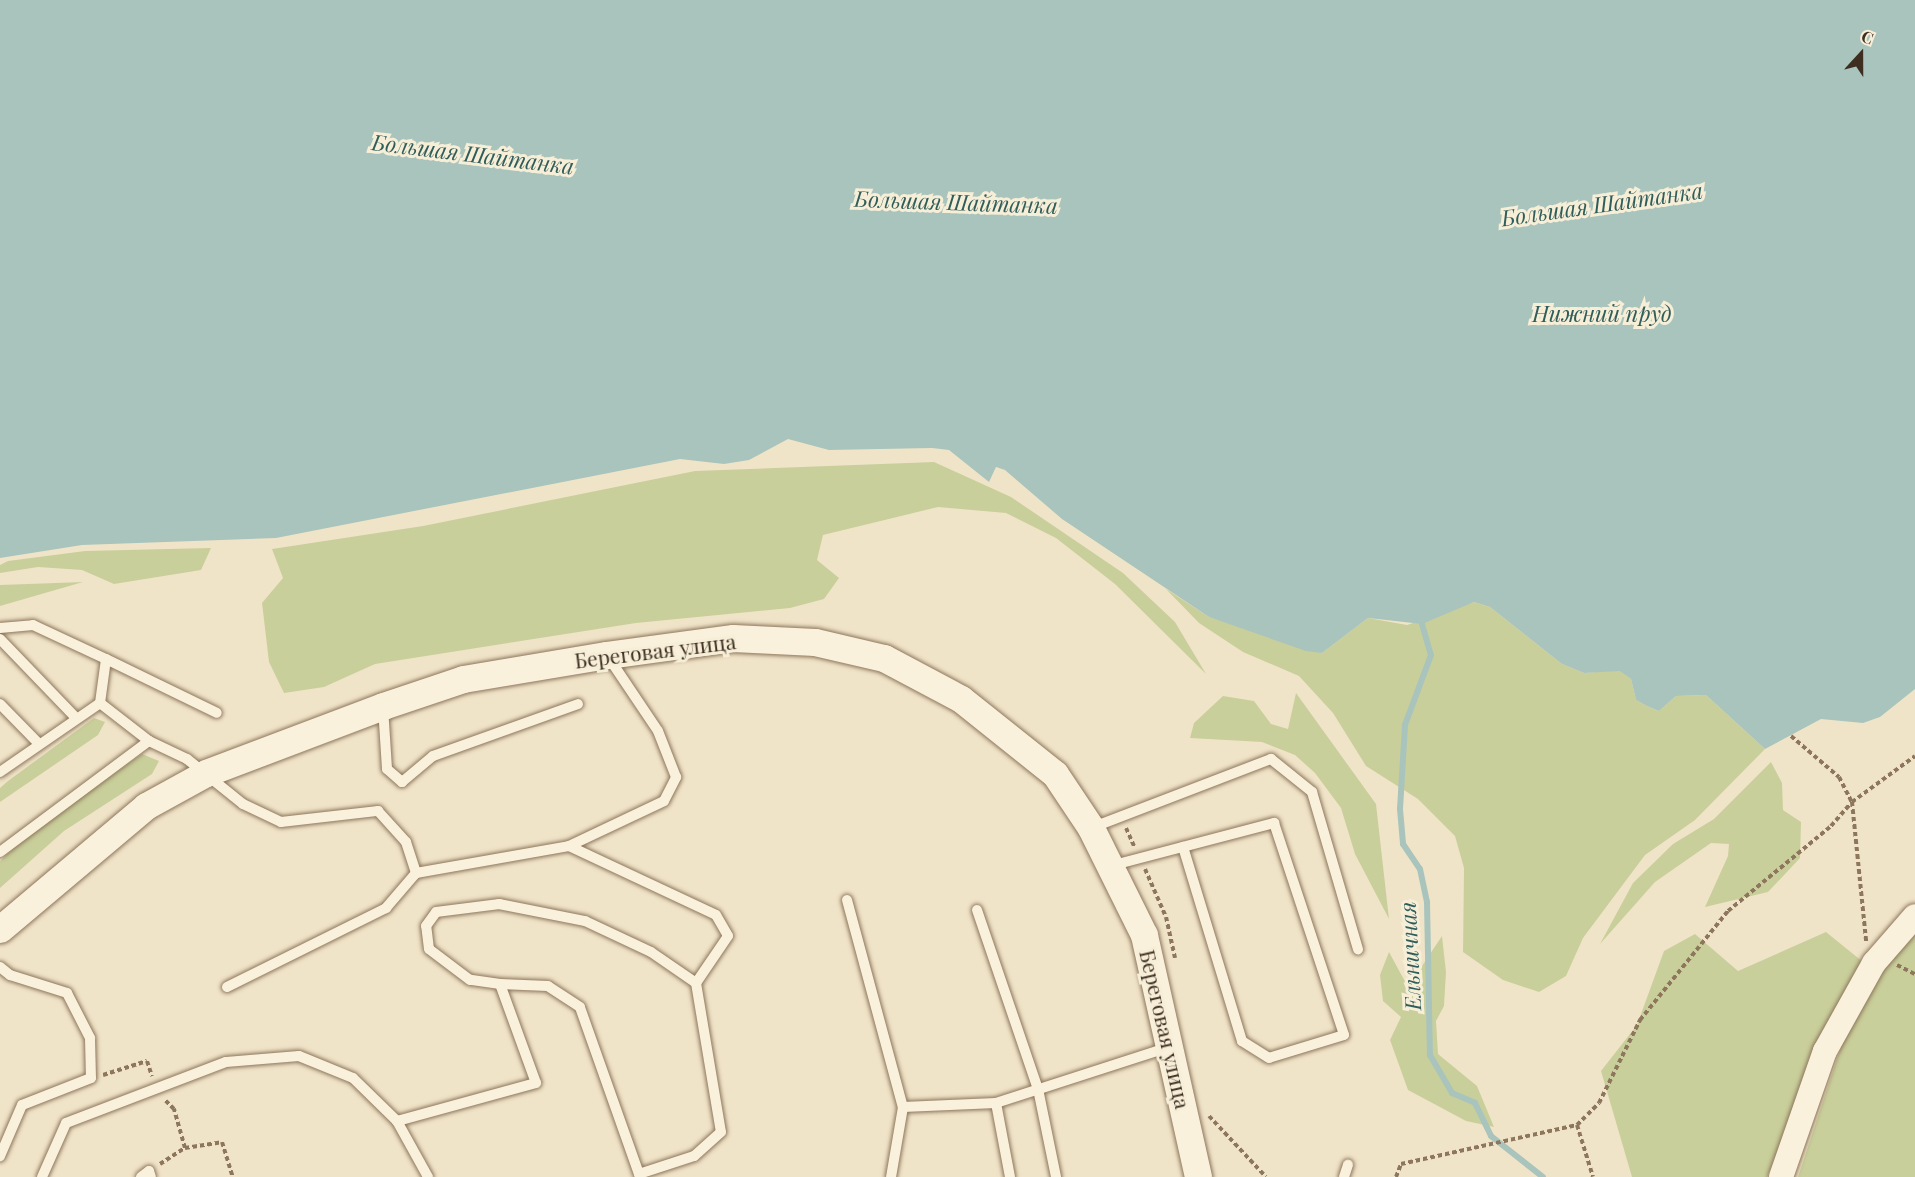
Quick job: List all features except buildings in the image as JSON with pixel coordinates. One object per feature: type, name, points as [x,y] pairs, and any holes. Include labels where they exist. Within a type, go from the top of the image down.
[{"type":"main road","name":"Береговая улица","points":[[0,929],[120,825],[206,773],[383,706],[463,679],[607,655],[733,638],[815,642],[884,658],[962,699],[1055,774],[1091,828],[1144,935],[1198,1177]]},
{"type":"street","points":[[1781,1177],[1825,1051],[1882,954],[1915,916]]},
{"type":"lane","points":[[0,628],[33,625],[218,713]]},
{"type":"lane","points":[[0,639],[75,717]]},
{"type":"lane","points":[[227,987],[386,908],[416,873],[569,846],[664,801],[676,777],[658,731],[607,655]]},
{"type":"lane","points":[[100,703],[106,659]]},
{"type":"lane","points":[[0,771],[75,717],[100,703]]},
{"type":"lane","points":[[100,703],[149,741],[206,773],[243,804],[281,822],[378,811],[406,842],[416,873]]},
{"type":"lane","points":[[0,704],[39,744]]},
{"type":"lane","points":[[383,706],[387,769],[402,782],[433,756],[578,704]]},
{"type":"lane","points":[[0,852],[149,741]]},
{"type":"lane","points":[[1091,828],[1270,759],[1312,792],[1358,949]]},
{"type":"lane","points":[[1110,866],[1274,823],[1344,1035],[1269,1058],[1242,1041],[1183,847]]},
{"type":"lane","points":[[569,846],[716,915],[729,936],[696,983],[721,1132],[694,1156],[634,1176],[580,1006],[548,986],[470,980],[429,949],[426,926],[436,912],[499,904],[585,921],[651,952],[696,983]]},
{"type":"lane","points":[[847,900],[903,1107],[891,1177]]},
{"type":"lane","points":[[977,910],[1038,1089],[1056,1177]]},
{"type":"lane","points":[[0,967],[9,975],[67,993],[90,1038],[91,1078],[22,1105],[0,1156]]},
{"type":"lane","points":[[397,1121],[536,1083],[500,984]]},
{"type":"lane","points":[[903,1107],[996,1103],[1170,1047]]},
{"type":"lane","points":[[42,1177],[66,1123],[226,1062],[299,1056],[353,1078],[397,1121],[428,1177]]},
{"type":"lane","points":[[996,1103],[1010,1177]]},
{"type":"lane","points":[[1344,1177],[1348,1165]]},
{"type":"path","points":[[1791,735],[1839,777],[1852,802],[1864,934],[1869,947],[1915,974]]},
{"type":"path","points":[[1396,1177],[1401,1164],[1431,1155],[1577,1125],[1599,1103],[1640,1020],[1677,970],[1728,911],[1852,802],[1915,756]]},
{"type":"path","points":[[91,1078],[147,1061]]},
{"type":"path","points":[[174,1109],[185,1148]]},
{"type":"path","points":[[1208,1115],[1266,1177]]},
{"type":"path","points":[[1577,1125],[1593,1177]]},
{"type":"path","points":[[147,1175],[185,1148],[222,1142],[233,1177]]},
{"type":"green space","points":[[934,462],[1011,497],[1123,573],[1175,622],[1206,674],[1115,584],[1056,538],[1006,513],[938,507],[823,535],[817,560],[839,578],[824,599],[790,608],[636,623],[375,664],[324,687],[284,693],[269,662],[262,603],[283,578],[272,549],[423,526],[695,471]]},
{"type":"green space","points":[[211,548],[201,570],[114,584],[82,570],[38,567],[0,573],[0,565],[8,561],[85,551]]},
{"type":"green space","points":[[83,582],[0,606],[0,585]]},
{"type":"green space","points":[[1166,589],[1209,617],[1322,653],[1368,618],[1407,625],[1474,602],[1490,607],[1562,664],[1584,673],[1620,670],[1631,679],[1636,700],[1659,711],[1676,696],[1706,695],[1765,749],[1695,820],[1645,855],[1583,938],[1566,976],[1539,992],[1503,980],[1463,952],[1464,868],[1455,836],[1418,799],[1366,766],[1333,713],[1299,676],[1243,652],[1199,623]]},
{"type":"green space","points":[[1296,693],[1376,804],[1389,919],[1355,854],[1341,808],[1315,773],[1295,755],[1262,742],[1190,738],[1194,723],[1223,696],[1254,701],[1271,724],[1288,729]]},
{"type":"green space","points":[[94,718],[105,722],[98,735],[0,802],[0,788]]},
{"type":"green space","points":[[142,754],[159,761],[152,774],[64,831],[0,888],[0,861],[36,828]]},
{"type":"green space","points":[[1771,762],[1782,783],[1783,810],[1801,822],[1800,858],[1768,892],[1705,907],[1728,856],[1729,844],[1711,843],[1655,882],[1600,944],[1633,883],[1673,844],[1714,819]]},
{"type":"green space","points":[[1826,932],[1863,962],[1767,1177],[1632,1177],[1601,1071],[1637,1025],[1664,951],[1695,934],[1738,971]]},
{"type":"green space","points":[[1915,932],[1915,1177],[1798,1177],[1843,1041],[1893,955]]},
{"type":"green space","points":[[1442,936],[1446,972],[1444,1006],[1436,1021],[1438,1054],[1477,1086],[1494,1127],[1466,1121],[1408,1090],[1390,1040],[1401,1017],[1383,1001],[1380,975],[1389,952],[1408,987]]},
{"type":"water","name":"Нижний пруд","points":[[0,0],[1915,0],[1915,689],[1880,717],[1863,723],[1821,719],[1765,749],[1706,695],[1676,696],[1659,711],[1636,700],[1631,679],[1620,671],[1584,673],[1562,664],[1490,607],[1474,602],[1422,624],[1368,618],[1322,653],[1306,651],[1209,617],[1062,519],[1005,470],[996,467],[989,482],[949,450],[932,448],[829,450],[788,439],[749,460],[724,464],[680,459],[276,538],[82,545],[0,558]]},
{"type":"waterway","name":"Ельничная","points":[[1422,624],[1431,655],[1405,725],[1400,809],[1403,844],[1420,869],[1427,902],[1430,1055],[1452,1093],[1475,1103],[1491,1136],[1543,1177]]},
{"type":"water label","name":"Большая Шайтанка","points":[[473,154]]},
{"type":"water label","name":"Большая Шайтанка","points":[[956,202]]},
{"type":"water label","name":"Большая Шайтанка","points":[[1602,204]]}]
